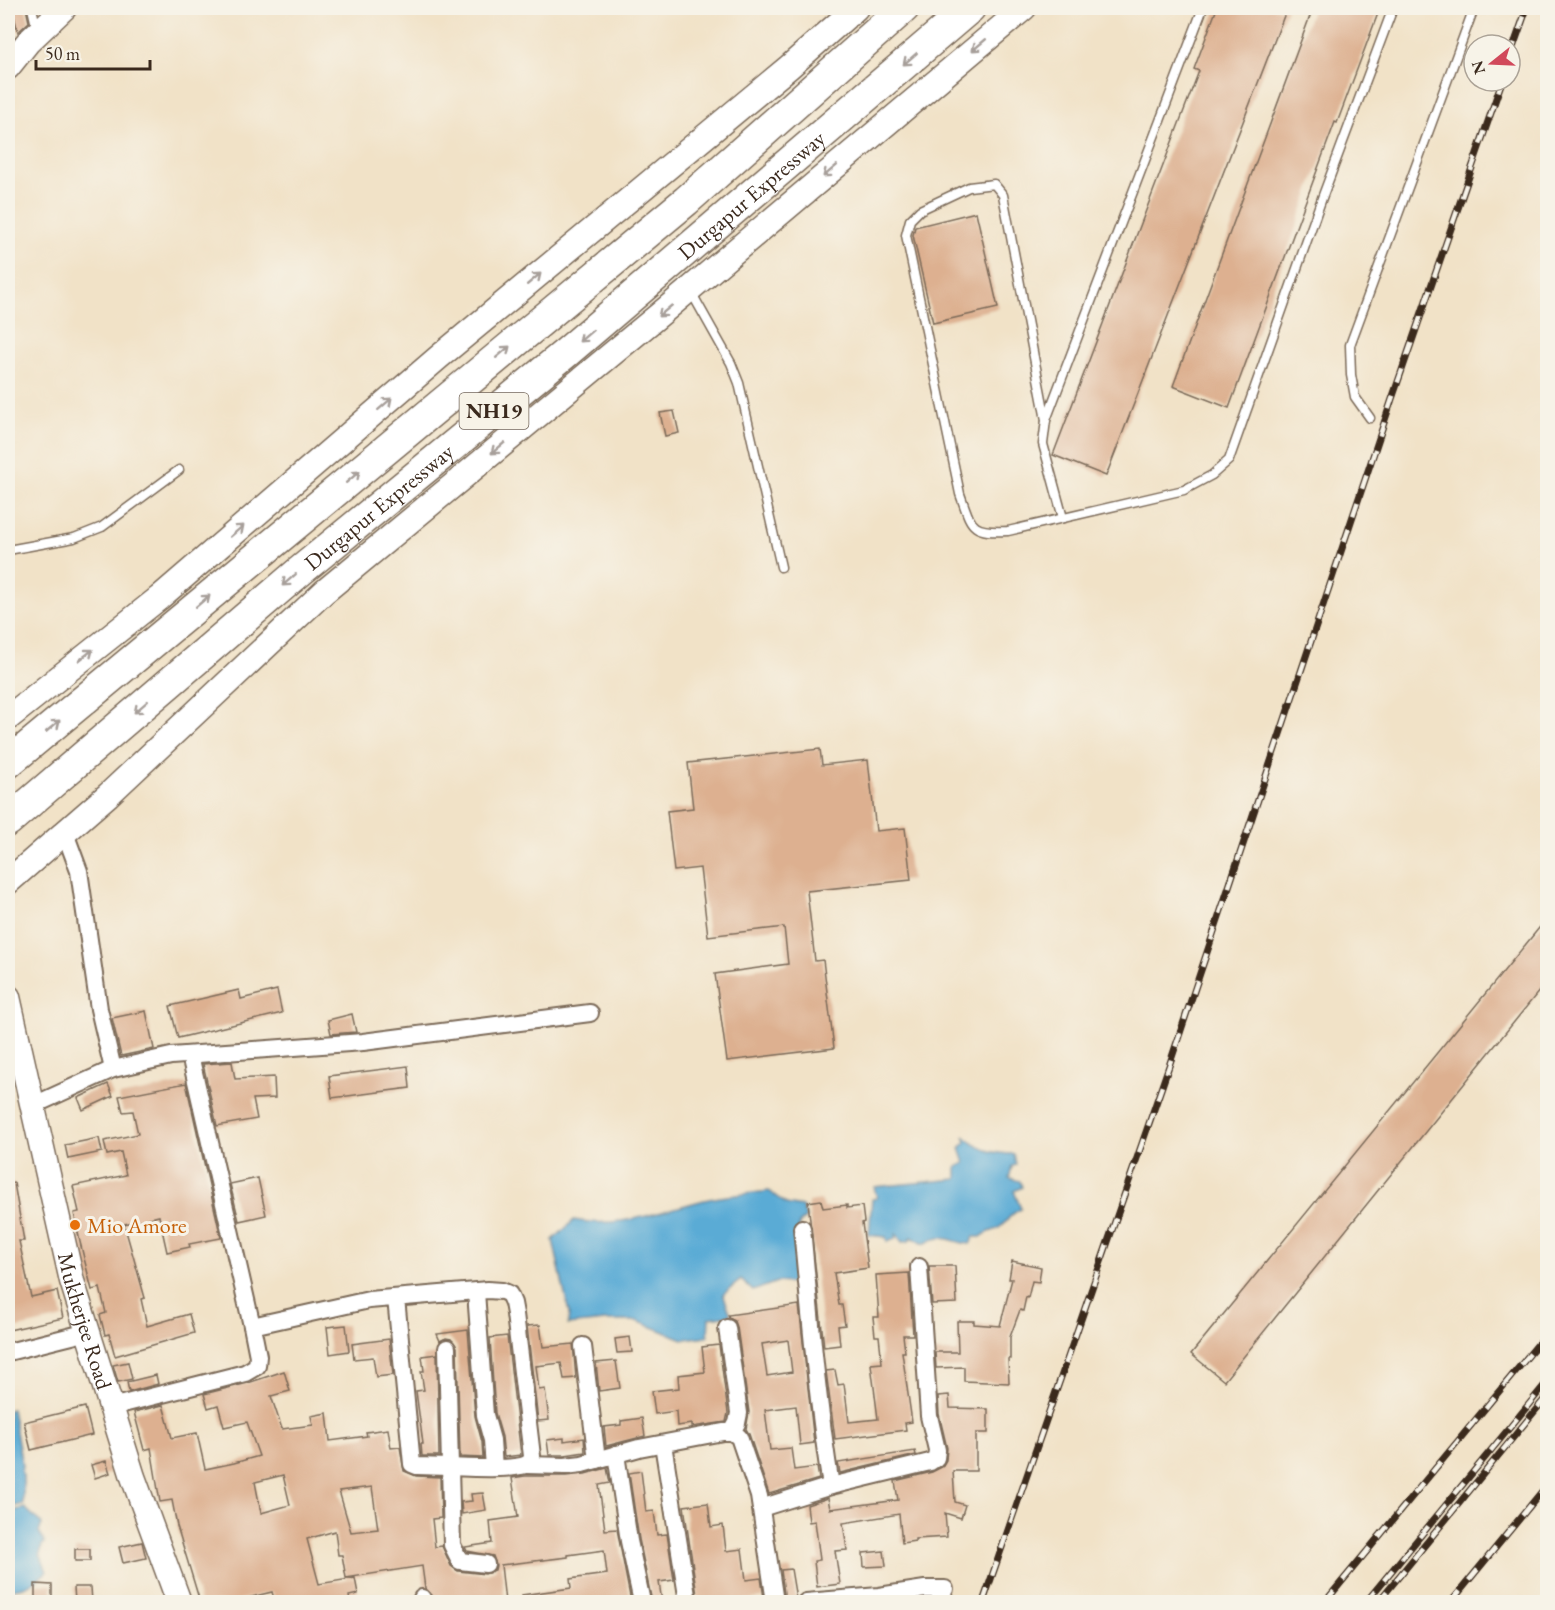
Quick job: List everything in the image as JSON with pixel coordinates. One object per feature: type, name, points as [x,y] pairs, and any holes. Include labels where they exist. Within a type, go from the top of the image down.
[{"type":"highway","name":"Durgapur Expressway","points":[[8,763],[686,201],[904,8]]},
{"type":"highway","name":"Durgapur Expressway","points":[[12,817],[299,572],[567,352],[970,8]]},
{"type":"street","points":[[8,67],[38,32],[64,8]]},
{"type":"street","points":[[8,718],[159,598],[439,357],[789,67],[856,8]]},
{"type":"street","points":[[8,882],[108,795],[324,592],[690,290],[1023,8]]},
{"type":"street","points":[[65,832],[79,871],[99,1009],[113,1069]]},
{"type":"street","name":"Mukherjee Road","points":[[8,997],[72,1281],[133,1477],[179,1602]]},
{"type":"street","points":[[32,1106],[113,1069],[171,1056],[363,1042],[590,1013]]},
{"type":"street","points":[[111,1407],[245,1373],[257,1366],[258,1356],[252,1326],[190,1055]]},
{"type":"street","points":[[802,1228],[810,1326],[822,1432],[831,1486]]},
{"type":"street","points":[[761,1508],[831,1486],[930,1462],[936,1458],[937,1450],[929,1416],[919,1268]]},
{"type":"street","points":[[252,1326],[347,1304],[476,1292],[502,1291],[509,1294],[513,1303],[532,1456],[526,1465]]},
{"type":"street","points":[[476,1292],[485,1415],[492,1440],[494,1468]]},
{"type":"street","points":[[396,1298],[412,1464],[494,1468],[526,1465],[565,1466],[663,1444],[732,1432],[739,1437],[761,1508],[775,1602]]},
{"type":"street","points":[[727,1328],[739,1413],[732,1432]]},
{"type":"street","points":[[8,1352],[88,1332]]},
{"type":"street","points":[[583,1346],[597,1460]]},
{"type":"street","points":[[447,1348],[452,1545],[460,1561],[486,1564]]},
{"type":"street","points":[[663,1444],[688,1602]]},
{"type":"street","points":[[616,1454],[629,1541],[642,1602]]},
{"type":"street","points":[[806,1602],[879,1596],[925,1589],[945,1589]]},
{"type":"lane","points":[[32,8],[38,32]]},
{"type":"lane","points":[[1063,518],[1043,444],[1046,420],[1203,8]]},
{"type":"lane","points":[[1046,420],[1003,195],[994,184],[969,187],[920,210],[910,220],[906,235],[960,495],[971,524],[985,532],[1008,531],[1184,490],[1212,476],[1229,460],[1322,198],[1393,8]]},
{"type":"lane","points":[[1370,418],[1355,397],[1351,375],[1350,345],[1474,8]]},
{"type":"lane","points":[[690,290],[731,363],[739,383],[781,567]]},
{"type":"lane","points":[[8,550],[74,538],[102,527],[179,470]]},
{"type":"water","points":[[964,1136],[975,1145],[987,1150],[1014,1154],[1016,1165],[1012,1166],[1009,1178],[1020,1181],[1022,1187],[1014,1191],[1021,1209],[999,1228],[981,1237],[974,1237],[970,1244],[937,1238],[924,1244],[912,1237],[909,1241],[902,1242],[896,1234],[895,1239],[887,1242],[886,1237],[869,1235],[872,1199],[877,1198],[874,1187],[957,1179],[957,1167],[965,1163],[960,1148],[966,1142]]},
{"type":"water","points":[[769,1191],[786,1204],[802,1207],[806,1217],[799,1224],[806,1284],[777,1282],[753,1291],[741,1280],[723,1294],[731,1315],[709,1318],[708,1336],[683,1339],[637,1321],[605,1321],[568,1325],[569,1313],[553,1240],[574,1220],[609,1222],[626,1220],[709,1199]]},
{"type":"water","points":[[12,1409],[22,1465],[23,1504],[8,1508],[8,1410]]},
{"type":"water","points":[[25,1508],[42,1524],[39,1532],[45,1543],[42,1545],[40,1554],[47,1572],[29,1585],[8,1591],[8,1512]]},
{"type":"building","points":[[12,8],[26,8],[29,22],[18,32]]},
{"type":"building","points":[[1217,8],[1287,8],[1106,476],[1053,455],[1199,71],[1194,69]]},
{"type":"building","points":[[1313,8],[1380,8],[1337,123],[1335,122],[1229,408],[1173,386]]},
{"type":"building","points":[[976,212],[998,308],[933,323],[913,235],[915,227]]},
{"type":"building","points":[[674,411],[679,433],[665,436],[660,413]]},
{"type":"building","points":[[820,749],[822,765],[868,760],[876,831],[905,828],[911,880],[807,891],[815,961],[823,960],[834,1048],[727,1061],[715,974],[788,964],[784,927],[708,936],[700,868],[674,871],[667,811],[693,808],[688,763]]},
{"type":"building","points":[[1548,917],[1548,980],[1224,1381],[1191,1354]]},
{"type":"building","points":[[239,990],[241,999],[277,990],[282,1013],[178,1038],[170,1006]]},
{"type":"building","points":[[146,1011],[154,1049],[121,1056],[112,1018]]},
{"type":"building","points":[[352,1014],[356,1032],[331,1034],[328,1020]]},
{"type":"building","points":[[232,1062],[235,1079],[274,1077],[275,1098],[253,1099],[257,1119],[217,1126],[203,1064]]},
{"type":"building","points":[[408,1066],[410,1088],[332,1098],[329,1076]]},
{"type":"building","points":[[186,1083],[221,1238],[189,1244],[190,1247],[167,1252],[159,1216],[124,1224],[145,1298],[141,1299],[147,1326],[189,1314],[194,1333],[115,1356],[109,1334],[105,1335],[100,1315],[106,1313],[100,1288],[92,1290],[80,1242],[74,1213],[79,1212],[73,1186],[126,1175],[121,1152],[107,1155],[104,1141],[138,1134],[133,1111],[123,1112],[119,1096]]},
{"type":"building","points":[[108,1084],[113,1096],[83,1110],[78,1098]]},
{"type":"building","points":[[99,1138],[102,1152],[68,1159],[65,1145]]},
{"type":"building","points":[[258,1178],[266,1215],[239,1221],[230,1184]]},
{"type":"building","points":[[14,1183],[24,1241],[19,1241],[31,1297],[57,1291],[63,1318],[9,1330],[8,1184]]},
{"type":"building","points":[[821,1200],[823,1208],[862,1206],[868,1268],[834,1273],[845,1325],[838,1326],[840,1345],[824,1347],[808,1202]]},
{"type":"building","points":[[1012,1261],[1041,1267],[1039,1282],[1032,1281],[1023,1311],[1020,1310],[1010,1337],[1009,1383],[964,1381],[964,1367],[936,1368],[935,1352],[958,1352],[957,1321],[974,1321],[974,1324],[1000,1326],[1012,1279],[1009,1279]]},
{"type":"building","points":[[929,1266],[955,1266],[957,1303],[932,1304]]},
{"type":"building","points":[[909,1273],[913,1335],[903,1335],[905,1352],[902,1352],[912,1422],[905,1423],[906,1430],[835,1439],[826,1371],[835,1370],[838,1385],[844,1384],[849,1422],[878,1419],[871,1364],[882,1363],[879,1336],[875,1336],[873,1317],[879,1317],[876,1275]]},
{"type":"building","points":[[799,1305],[814,1443],[800,1445],[796,1406],[765,1410],[770,1450],[791,1448],[794,1470],[817,1467],[819,1479],[769,1494],[746,1429],[749,1412],[737,1327],[735,1321],[728,1315]],"holes":[[[788,1340],[792,1372],[767,1376],[762,1344]]]},
{"type":"building","points":[[346,1325],[349,1351],[330,1354],[327,1327]]},
{"type":"building","points":[[540,1325],[543,1347],[573,1344],[576,1378],[564,1379],[561,1363],[536,1366],[539,1390],[545,1389],[549,1420],[538,1421],[527,1326]]},
{"type":"building","points":[[468,1330],[475,1416],[482,1442],[483,1458],[460,1457],[457,1347],[451,1339],[446,1338],[440,1341],[437,1334]]},
{"type":"building","points":[[507,1336],[521,1455],[504,1457],[502,1437],[495,1413],[490,1338]]},
{"type":"building","points":[[630,1337],[632,1352],[617,1353],[615,1339]]},
{"type":"building","points":[[389,1339],[393,1375],[376,1377],[373,1357],[354,1359],[352,1344]]},
{"type":"building","points":[[719,1345],[728,1413],[726,1422],[692,1427],[692,1424],[677,1426],[676,1411],[655,1414],[652,1391],[679,1388],[678,1375],[705,1372],[702,1347]]},
{"type":"building","points":[[437,1354],[439,1456],[422,1456],[421,1444],[423,1444],[416,1391],[424,1390],[421,1371],[424,1371],[422,1356]]},
{"type":"building","points":[[616,1361],[620,1388],[599,1391],[596,1363]]},
{"type":"building","points":[[128,1362],[132,1379],[118,1382],[113,1365]]},
{"type":"building","points":[[284,1371],[290,1391],[271,1396],[282,1429],[313,1425],[311,1416],[327,1413],[330,1441],[367,1436],[366,1432],[388,1429],[391,1448],[400,1447],[404,1471],[416,1476],[440,1477],[441,1518],[432,1519],[435,1547],[442,1546],[451,1566],[458,1571],[485,1574],[495,1570],[493,1556],[467,1551],[465,1547],[492,1543],[490,1521],[518,1517],[512,1478],[585,1474],[607,1468],[610,1483],[599,1485],[605,1530],[617,1529],[631,1602],[523,1602],[522,1595],[571,1588],[570,1579],[607,1574],[604,1550],[501,1565],[505,1602],[432,1602],[432,1595],[425,1588],[422,1566],[346,1578],[342,1555],[338,1555],[335,1531],[307,1539],[319,1584],[355,1578],[358,1594],[349,1596],[350,1602],[275,1602],[272,1592],[231,1602],[200,1602],[177,1526],[172,1500],[160,1502],[151,1448],[144,1450],[134,1412],[163,1405],[172,1438],[197,1433],[205,1469],[234,1463],[259,1456],[247,1422],[224,1427],[218,1405],[208,1408],[204,1394]],"holes":[[[283,1475],[290,1505],[261,1513],[255,1482]],[[372,1487],[378,1529],[351,1532],[339,1491]]]},
{"type":"building","points":[[156,1375],[158,1384],[129,1392],[127,1382]]},
{"type":"building","points":[[949,1395],[950,1408],[988,1409],[988,1433],[976,1433],[976,1471],[953,1471],[955,1502],[965,1505],[961,1518],[945,1513],[947,1537],[915,1539],[915,1541],[902,1543],[899,1514],[843,1523],[847,1550],[835,1551],[840,1584],[817,1587],[814,1561],[820,1560],[815,1521],[809,1522],[807,1505],[828,1498],[830,1509],[898,1500],[895,1481],[932,1472],[942,1467],[946,1460],[947,1448],[939,1414],[938,1396]]},
{"type":"building","points":[[85,1407],[92,1435],[31,1450],[24,1422]]},
{"type":"building","points":[[642,1418],[645,1436],[606,1446],[604,1427],[621,1425],[621,1421]]},
{"type":"building","points":[[564,1438],[564,1441],[584,1438],[585,1452],[549,1455],[547,1440]]},
{"type":"building","points":[[915,1451],[916,1455],[840,1473],[838,1463]]},
{"type":"building","points":[[106,1461],[110,1473],[95,1478],[91,1465]]},
{"type":"building","points":[[641,1471],[646,1512],[654,1511],[657,1535],[667,1534],[674,1580],[659,1582],[662,1602],[652,1602],[639,1539],[629,1473]]},
{"type":"building","points":[[483,1493],[486,1510],[462,1514],[461,1502],[472,1501],[471,1494]]},
{"type":"building","points":[[708,1503],[711,1527],[723,1525],[726,1551],[742,1549],[746,1580],[761,1578],[764,1598],[698,1602],[684,1506]]},
{"type":"building","points":[[142,1542],[146,1558],[123,1563],[119,1547]]},
{"type":"building","points":[[75,1549],[90,1549],[90,1561],[75,1561]]},
{"type":"building","points":[[884,1551],[886,1566],[864,1567],[863,1553]]},
{"type":"building","points":[[791,1569],[796,1599],[785,1601],[781,1570]]},
{"type":"building","points":[[35,1584],[52,1585],[52,1600],[35,1599]]},
{"type":"building","points":[[74,1587],[91,1587],[92,1602],[75,1602]]},
{"type":"railway","points":[[1518,33],[1527,8]]},
{"type":"railway","points":[[983,1602],[1170,1063],[1392,399],[1498,93]]},
{"type":"railway","points":[[1325,1602],[1548,1332]]},
{"type":"railway","points":[[1366,1602],[1548,1381]]},
{"type":"railway","points":[[1378,1602],[1548,1395]]},
{"type":"railway","points":[[1451,1602],[1548,1484]]},
{"type":"place","name":"Mio Amore","points":[[75,1225]]}]
